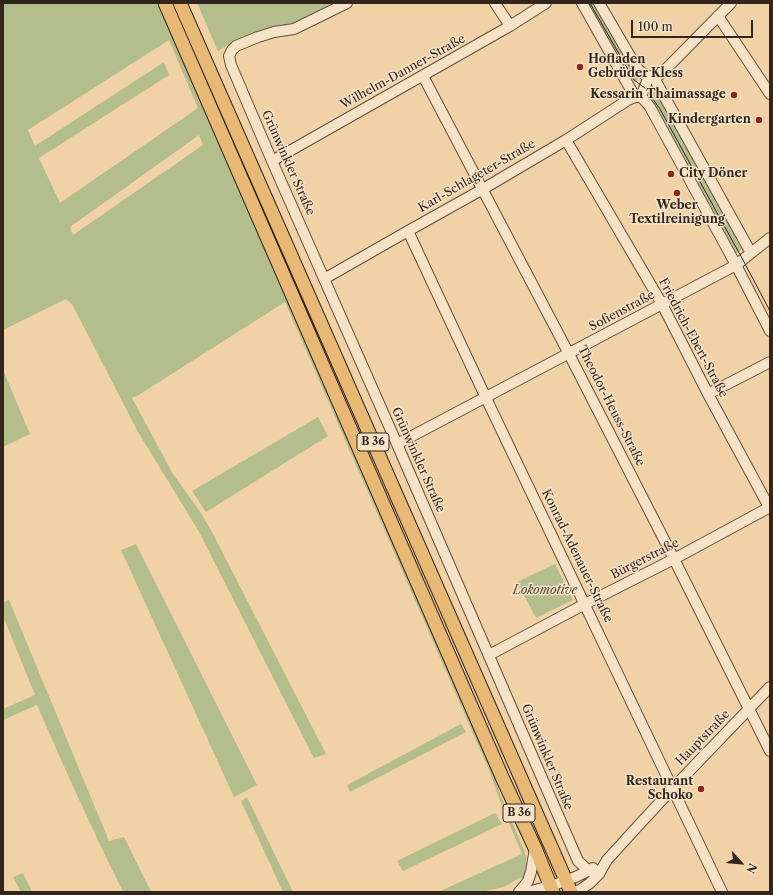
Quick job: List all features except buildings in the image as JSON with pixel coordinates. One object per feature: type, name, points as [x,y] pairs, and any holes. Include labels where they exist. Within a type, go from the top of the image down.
[{"type":"main road","name":"B 36","points":[[165,3],[552,889]]},
{"type":"main road","name":"B 36","points":[[180,3],[569,886]]},
{"type":"street","name":"Grünwinkler Straße","points":[[347,3],[294,29],[274,32],[236,46],[229,56],[231,65],[578,861],[594,872]]},
{"type":"street","points":[[495,3],[510,26]]},
{"type":"street","name":"Wilhelm-Danner-Straße","points":[[272,161],[510,26],[546,3]]},
{"type":"street","points":[[582,3],[638,97],[646,102],[650,107],[770,331]]},
{"type":"street","points":[[599,3],[637,68],[641,73],[651,76],[662,73],[731,3]]},
{"type":"street","points":[[718,16],[770,94]]},
{"type":"street","name":"Theodor-Heuss-Straße","points":[[423,76],[569,354],[770,751]]},
{"type":"street","points":[[638,97],[651,76]]},
{"type":"street","points":[[651,76],[751,253]]},
{"type":"street","name":"Karl-Schlageter-Straße","points":[[324,279],[483,189],[566,140],[628,100],[638,97]]},
{"type":"street","name":"Friedrich-Ebert-Straße","points":[[566,140],[662,304],[708,394],[770,508]]},
{"type":"street","name":"Konrad-Adenauer-Straße","points":[[408,231],[486,398],[722,892]]},
{"type":"street","name":"Sofienstraße","points":[[397,444],[736,265],[770,238]]},
{"type":"street","points":[[708,394],[770,362]]},
{"type":"street","name":"Bürgerstraße","points":[[489,655],[585,604],[674,560],[770,508]]},
{"type":"street","name":"Hauptstraße","points":[[574,892],[590,883],[594,872],[770,687]]},
{"type":"street","points":[[519,892],[528,881],[535,848]]},
{"type":"street","points":[[528,892],[569,886],[594,872]]},
{"type":"street","points":[[590,892],[594,872]]},
{"type":"green space","points":[[3,3],[161,3],[491,765],[499,791],[524,850],[527,864],[525,878],[519,878],[504,887],[481,892],[438,892],[522,854],[501,804],[489,770],[285,302],[132,398],[173,474],[201,513],[212,532],[326,754],[314,758],[198,530],[138,432],[72,304],[66,299],[3,330]],"holes":[[[169,40],[198,108],[60,203],[39,158],[169,75],[164,62],[35,146],[28,130]],[[199,135],[203,145],[73,235],[70,227]]]},
{"type":"green space","points":[[197,3],[333,3],[291,25],[259,30],[218,51]]},
{"type":"green space","points":[[586,3],[593,3],[638,79],[635,82],[628,74]]},
{"type":"green space","points":[[652,90],[655,90],[682,133],[737,233],[736,240],[742,249],[736,253],[730,244],[726,242],[649,97]]},
{"type":"green space","points":[[3,370],[30,434],[3,447]]},
{"type":"green space","points":[[318,417],[328,436],[206,512],[192,491]]},
{"type":"green space","points":[[136,544],[257,785],[234,797],[121,550]]},
{"type":"green space","name":"Lokomotive","points":[[555,564],[573,600],[536,618],[517,582]]},
{"type":"green space","points":[[9,600],[109,841],[124,837],[151,892],[123,892],[37,705],[3,720],[3,709],[35,695],[3,616],[3,603]]},
{"type":"green space","points":[[461,724],[466,732],[350,792],[347,785]]},
{"type":"green space","points":[[247,797],[293,892],[283,892],[241,801]]},
{"type":"green space","points":[[495,813],[502,824],[403,871],[397,861]]},
{"type":"green space","points":[[23,873],[32,892],[21,892],[13,877]]},
{"type":"tram line","points":[[590,3],[634,80],[645,88],[660,109],[770,311]]},
{"type":"place","name":"Hofladen Gebrüder Kless","points":[[580,67]]},
{"type":"place","name":"Kessarin Thaimassage","points":[[734,95]]},
{"type":"place","name":"Kindergarten","points":[[759,120]]},
{"type":"place","name":"City Döner","points":[[671,174]]},
{"type":"place","name":"Weber Textilreinigung","points":[[677,193]]},
{"type":"place","name":"Restaurant Schoko","points":[[701,789]]}]
